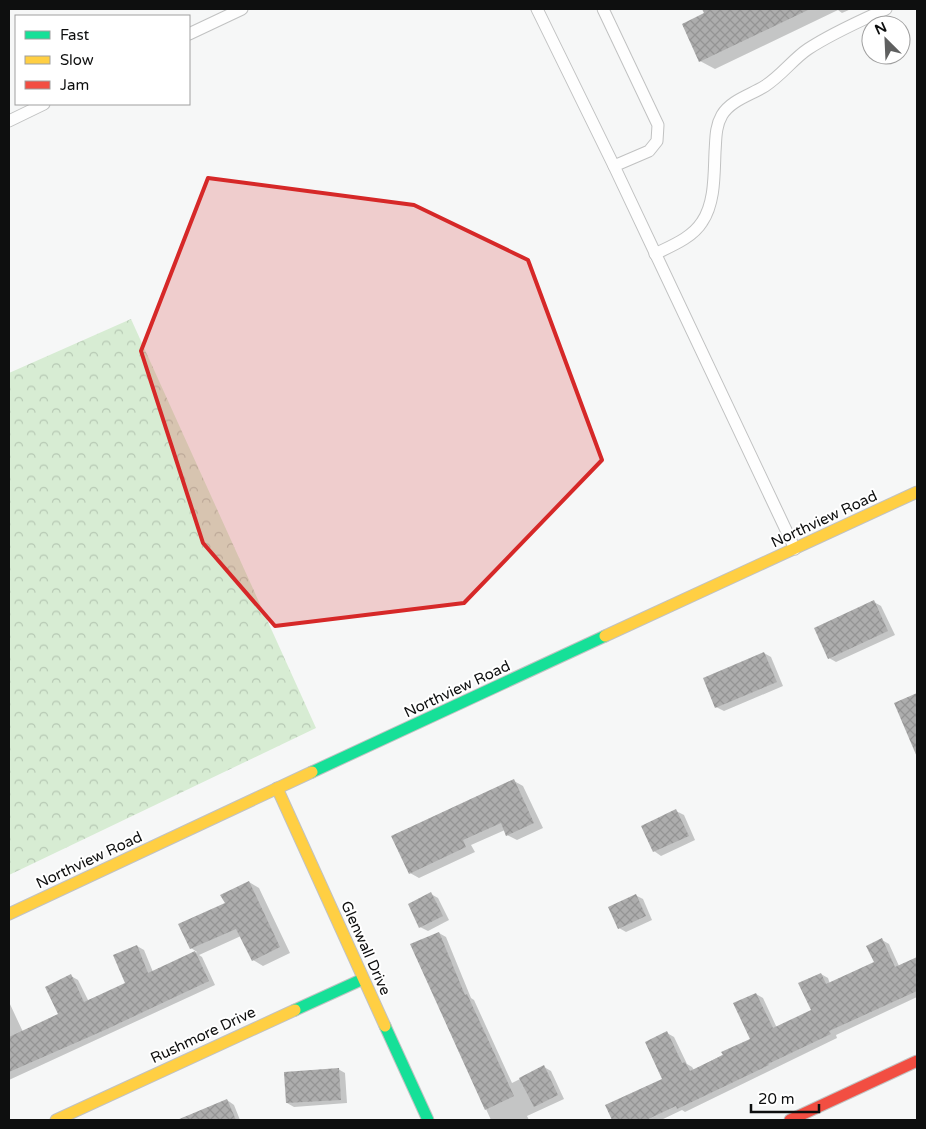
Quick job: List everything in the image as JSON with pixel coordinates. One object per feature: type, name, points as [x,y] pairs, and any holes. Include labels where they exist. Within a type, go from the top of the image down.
[{"type":"street","name":"Northview Road","points":[[9,914],[917,492]]},
{"type":"street","name":"Glenwall Drive","points":[[277,788],[428,1120]]},
{"type":"street","name":"Rushmore Drive","points":[[56,1120],[363,979]]},
{"type":"street","points":[[790,1120],[917,1061]]},
{"type":"lane","points":[[190,34],[242,9]]},
{"type":"lane","points":[[537,9],[614,166],[795,549]]},
{"type":"lane","points":[[603,9],[658,125],[657,141],[649,151],[614,166]]},
{"type":"lane","points":[[655,254],[679,242],[693,232],[702,222],[708,210],[712,192],[717,126],[723,114],[733,104],[764,87],[819,42],[886,9]]},
{"type":"lane","points":[[9,121],[42,105]]},
{"type":"highlighted area","points":[[208,178],[414,205],[528,260],[602,460],[464,603],[275,626],[203,543],[141,351]]},
{"type":"green space","points":[[131,319],[316,728],[9,875],[9,373]]},
{"type":"building","points":[[702,9],[810,9],[699,62],[682,24],[704,13]]},
{"type":"building","points":[[874,600],[888,631],[828,659],[814,628]]},
{"type":"building","points":[[764,652],[777,682],[715,708],[703,678]]},
{"type":"building","points":[[917,693],[917,757],[894,703]]},
{"type":"building","points":[[514,779],[534,823],[506,836],[501,823],[463,840],[466,847],[409,874],[391,836]]},
{"type":"building","points":[[676,809],[689,836],[653,852],[641,826]]},
{"type":"building","points":[[249,881],[280,947],[252,961],[236,929],[190,949],[178,924],[225,903],[220,895]]},
{"type":"building","points":[[431,892],[443,916],[419,928],[408,904]]},
{"type":"building","points":[[636,894],[646,916],[618,929],[608,907]]},
{"type":"building","points":[[439,932],[465,995],[467,994],[514,1096],[485,1110],[410,944]]},
{"type":"building","points":[[882,938],[895,967],[917,957],[917,991],[829,1031],[831,1034],[677,1109],[676,1106],[646,1120],[612,1120],[605,1105],[662,1079],[645,1042],[667,1031],[682,1063],[685,1062],[690,1071],[723,1055],[721,1052],[750,1039],[733,1003],[756,993],[773,1028],[811,1010],[798,983],[821,973],[826,984],[874,962],[866,946]]},
{"type":"building","points":[[137,945],[148,973],[195,951],[209,981],[9,1072],[9,1037],[58,1014],[45,987],[71,974],[84,1002],[125,983],[113,955]]},
{"type":"building","points":[[544,1065],[558,1095],[534,1107],[519,1078]]},
{"type":"building","points":[[339,1068],[341,1100],[286,1103],[284,1072]]},
{"type":"building","points":[[227,1099],[236,1120],[177,1120]]},
{"type":"traffic: fast","points":[[312,772],[605,636]]},
{"type":"traffic: fast","points":[[295,1010],[363,979]]},
{"type":"traffic: fast","points":[[385,1026],[428,1120]]},
{"type":"traffic: slow","points":[[605,636],[917,492]]},
{"type":"traffic: slow","points":[[9,914],[312,772]]},
{"type":"traffic: slow","points":[[277,788],[385,1026]]},
{"type":"traffic: slow","points":[[56,1120],[295,1010]]},
{"type":"traffic: jam","points":[[790,1120],[917,1061]]}]
